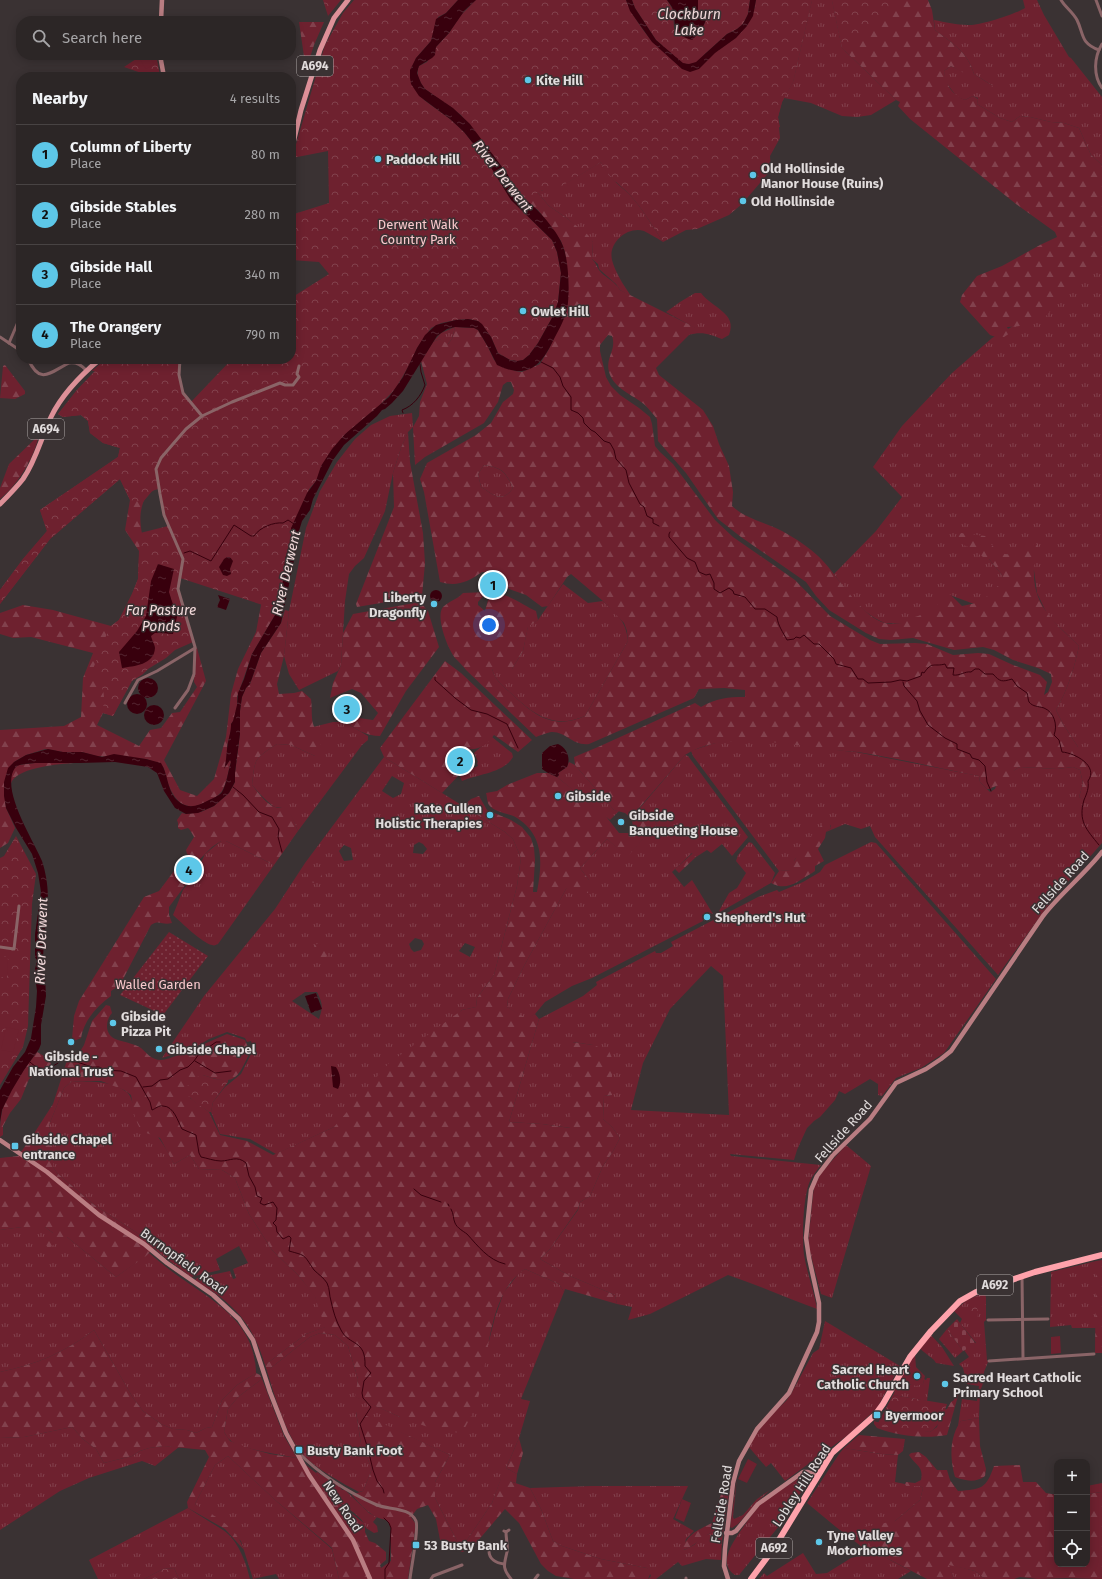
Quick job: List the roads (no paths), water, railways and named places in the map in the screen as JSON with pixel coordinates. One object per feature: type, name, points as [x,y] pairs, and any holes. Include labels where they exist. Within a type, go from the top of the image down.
[{"type":"highway","name":"Lobley Hill Road","points":[[752,1579],[774,1548],[832,1453],[879,1409],[910,1356],[930,1331],[953,1307],[962,1299],[971,1294],[1022,1276],[1102,1255]]},
{"type":"main road","name":"A694","points":[[296,131],[320,50],[334,18],[348,0]]},
{"type":"main road","name":"A694","points":[[0,504],[22,479],[37,451],[51,416],[63,397],[74,383],[95,364]]},
{"type":"street","points":[[161,16],[162,0]]},
{"type":"street","points":[[1061,0],[1078,20],[1080,32],[1084,40],[1092,47],[1099,50]]},
{"type":"street","points":[[1096,0],[1102,16]]},
{"type":"street","points":[[1102,44],[1096,64],[1097,80],[1102,88]]},
{"type":"street","points":[[161,60],[163,72]]},
{"type":"street","points":[[9,342],[16,326]]},
{"type":"street","points":[[0,337],[16,347]]},
{"type":"street","points":[[30,364],[34,371],[40,375],[46,374],[67,364]]},
{"type":"street","points":[[78,364],[87,371]]},
{"type":"street","points":[[180,364],[179,375],[183,393],[201,415]]},
{"type":"street","points":[[175,708],[188,690],[194,674],[195,648],[178,589],[183,559],[164,515],[156,469],[161,458],[186,429],[201,415],[280,383],[285,385],[293,385],[299,376],[297,374],[299,366]]},
{"type":"street","points":[[125,703],[138,680],[157,671],[195,648]]},
{"type":"street","name":"Fellside Road","points":[[728,1579],[724,1564],[726,1532],[734,1476],[739,1461],[757,1429],[789,1393],[817,1332],[819,1322],[819,1303],[806,1238],[811,1190],[817,1176],[833,1155],[870,1119],[896,1082],[926,1069],[951,1051],[1043,916],[1055,901],[1086,871],[1102,852]]},
{"type":"street","points":[[0,948],[14,949],[19,906]]},
{"type":"street","name":"Burnopfield Road","points":[[0,1140],[47,1172],[98,1215],[144,1244],[167,1263],[213,1295],[229,1309],[253,1340],[277,1411],[294,1448]]},
{"type":"street","points":[[1022,1276],[1023,1358]]},
{"type":"street","points":[[988,1320],[1048,1319]]},
{"type":"street","points":[[989,1361],[1094,1354]]},
{"type":"street","points":[[294,1448],[315,1467],[343,1487],[378,1505],[412,1515],[417,1529],[410,1579]]},
{"type":"street","name":"New Road","points":[[294,1448],[325,1501],[353,1540],[370,1579]]},
{"type":"street","points":[[726,1532],[732,1533],[736,1531],[758,1504],[803,1472],[808,1472],[818,1476]]},
{"type":"street","points":[[506,1531],[507,1551],[504,1564],[505,1569],[511,1579]]},
{"type":"street","points":[[488,1553],[498,1564],[504,1564]]},
{"type":"street","points":[[431,1579],[433,1576],[462,1565]]},
{"type":"street","points":[[535,1579],[538,1575]]},
{"type":"water","name":"River Derwent","points":[[458,0],[476,0],[465,10],[449,33],[436,47],[435,55],[419,66],[417,73],[425,89],[453,108],[470,124],[508,175],[515,193],[534,207],[549,223],[561,241],[568,269],[569,287],[567,310],[564,318],[543,358],[537,364],[524,371],[507,369],[497,365],[478,330],[474,328],[455,327],[447,329],[437,336],[403,391],[392,403],[382,410],[344,445],[333,460],[313,499],[310,510],[302,521],[281,623],[261,653],[250,684],[246,688],[242,697],[235,782],[229,793],[214,806],[198,813],[186,814],[175,808],[164,791],[157,773],[148,767],[115,762],[35,763],[22,764],[15,768],[11,777],[15,801],[42,861],[47,880],[48,900],[42,972],[45,977],[46,996],[41,1025],[41,1044],[12,1090],[2,1110],[0,1122],[0,1090],[13,1067],[25,1052],[31,1038],[37,991],[35,976],[37,961],[35,957],[35,934],[41,892],[38,873],[32,854],[6,808],[4,782],[8,768],[14,762],[26,755],[48,749],[63,752],[82,752],[102,757],[114,754],[161,763],[172,794],[179,802],[187,806],[195,806],[219,795],[225,785],[231,762],[230,760],[224,769],[231,724],[237,705],[238,693],[252,654],[278,610],[285,559],[292,535],[291,528],[307,493],[316,481],[321,466],[332,449],[345,434],[389,397],[403,377],[425,335],[436,325],[456,320],[468,319],[478,321],[482,324],[491,337],[498,353],[510,360],[517,361],[523,360],[529,355],[538,343],[553,316],[558,302],[561,273],[557,252],[552,240],[511,200],[487,161],[464,132],[450,119],[419,96],[411,84],[410,70],[416,58],[431,41],[436,19],[446,13]]},
{"type":"water","points":[[626,0],[632,0],[635,8],[656,40],[683,63],[689,64],[696,62],[727,34],[743,24],[748,14],[750,0],[756,0],[753,16],[747,26],[736,38],[715,53],[699,69],[690,72],[682,69],[652,42],[630,11]]},
{"type":"water","name":"Clockburn Lake","points":[[667,0],[698,0],[698,11],[703,14],[706,20],[701,31],[692,40],[680,35],[677,32],[673,10]]},
{"type":"water","points":[[227,557],[230,557],[233,561],[230,569],[231,574],[227,576],[223,575],[219,567]]},
{"type":"water","name":"Far Pasture Ponds","points":[[158,564],[174,569],[169,592],[177,617],[173,634],[155,633],[151,636],[155,648],[154,654],[151,658],[143,664],[122,668],[119,652],[137,631],[146,616],[151,581]]},
{"type":"water","points":[[438,590],[441,591],[441,601],[434,602],[431,601],[430,594],[431,591]]},
{"type":"water","points":[[218,595],[230,599],[226,610],[217,607],[220,600]]},
{"type":"water","points":[[148,678],[155,681],[158,688],[155,695],[148,698],[141,695],[138,688],[141,681]]},
{"type":"water","points":[[137,694],[144,697],[147,704],[144,711],[137,714],[130,711],[127,704],[130,697]]},
{"type":"water","points":[[154,705],[161,708],[164,715],[161,722],[154,725],[147,722],[144,715],[147,708]]},
{"type":"water","points":[[558,744],[564,748],[569,760],[567,767],[558,773],[559,775],[557,777],[542,769],[542,753],[550,746]]},
{"type":"water","points":[[316,993],[322,1009],[311,1013],[305,996]]},
{"type":"water","points":[[331,1066],[336,1067],[339,1072],[340,1083],[338,1089],[333,1087]]},
{"type":"waterway","points":[[541,362],[553,368],[560,377],[563,386],[571,397],[571,410],[578,413],[583,418],[584,423],[591,430],[604,441],[610,443],[614,450],[616,459],[626,470],[629,483],[640,504],[644,507],[647,516],[653,519],[653,523],[659,526]]},
{"type":"waterway","points":[[403,413],[402,410],[410,406],[416,400],[425,385],[420,364]]},
{"type":"waterway","name":"River Derwent","points":[[184,553],[190,551],[211,561],[234,525],[251,536],[254,536],[260,530],[271,524],[283,523],[288,520],[294,524]]},
{"type":"waterway","points":[[670,532],[669,537],[687,558],[695,562],[699,572],[706,575],[710,574],[714,583],[714,589],[720,593],[729,588],[734,594],[745,597],[755,609],[765,609],[777,617],[787,640],[794,639],[796,637],[800,638],[804,635],[814,644],[819,644],[834,659],[836,664],[851,668],[858,679],[863,679],[868,683],[900,680],[907,681],[921,676],[922,672],[924,673],[933,665],[945,664],[947,668],[954,668],[953,675],[979,669],[985,674],[993,674],[1001,681],[1012,679],[1017,686],[1027,693],[1031,704],[1044,708],[1053,716],[1056,727],[1054,735],[1059,740],[1062,752],[1073,755],[1088,765],[1091,775],[1088,781],[1088,790],[1082,807],[1082,814],[1084,824],[1099,845]]},
{"type":"waterway","points":[[435,677],[435,680],[471,710],[487,714],[507,724],[518,748]]},
{"type":"waterway","points":[[903,682],[904,686],[917,701],[920,711],[928,725],[945,738],[957,744],[957,749],[970,754],[972,758],[979,760],[985,766],[987,782],[991,791]]},
{"type":"waterway","points":[[233,787],[259,812],[272,817],[279,829],[278,837],[282,852]]},
{"type":"waterway","points":[[143,1087],[152,1086],[160,1080],[168,1079],[180,1070],[188,1067],[199,1054],[216,1042],[220,1042]]},
{"type":"waterway","points":[[65,1061],[77,1062],[92,1067],[99,1067],[105,1070],[121,1071],[136,1077],[150,1102],[152,1110],[160,1106],[167,1107],[173,1111],[182,1129],[196,1135],[201,1157],[218,1161],[240,1159],[246,1163],[249,1176],[255,1187],[257,1196],[262,1198],[260,1203],[264,1205],[273,1202],[277,1208],[276,1220],[273,1223],[276,1226],[277,1232],[283,1239],[289,1236],[291,1238],[289,1251],[304,1256],[314,1270],[326,1281],[329,1288],[330,1299],[341,1330],[348,1339],[360,1347],[363,1351],[365,1366],[371,1373],[364,1381],[362,1393],[363,1398],[371,1407],[360,1424],[373,1470],[384,1493]]},
{"type":"waterway","points":[[195,1061],[215,1073],[231,1071]]},
{"type":"waterway","points":[[30,1062],[40,1068],[51,1067],[58,1063]]},
{"type":"waterway","points":[[414,1189],[421,1195],[441,1202]]},
{"type":"waterway","points":[[451,1209],[457,1226],[467,1234],[488,1256],[505,1264]]},
{"type":"waterway","points":[[384,1518],[389,1523],[391,1528],[389,1563],[385,1569],[385,1579]]},
{"type":"place","name":"Kite Hill","points":[[528,80]]},
{"type":"place","name":"Paddock Hill","points":[[378,159]]},
{"type":"place","name":"Old Hollinside Manor House (Ruins)","points":[[753,175]]},
{"type":"place","name":"Old Hollinside","points":[[743,201]]},
{"type":"place","name":"Owlet Hill","points":[[523,311]]},
{"type":"place","name":"Column of Liberty","points":[[493,585]]},
{"type":"place","name":"Liberty Dragonfly","points":[[434,604]]},
{"type":"place","name":"Gibside Hall","points":[[347,709]]},
{"type":"place","name":"Gibside Stables","points":[[460,761]]},
{"type":"place","name":"Gibside","points":[[558,796]]},
{"type":"place","name":"Kate Cullen Holistic Therapies","points":[[490,815]]},
{"type":"place","name":"Gibside Banqueting House","points":[[621,822]]},
{"type":"place","name":"The Orangery","points":[[189,870]]},
{"type":"place","name":"Shepherd's Hut","points":[[707,917]]},
{"type":"place","name":"Gibside Pizza Pit","points":[[113,1023]]},
{"type":"place","name":"Gibside - National Trust","points":[[71,1042]]},
{"type":"place","name":"Gibside Chapel","points":[[159,1049]]},
{"type":"place","name":"Gibside Chapel entrance","points":[[15,1146]]},
{"type":"place","name":"Sacred Heart Catholic Church","points":[[917,1376]]},
{"type":"place","name":"Sacred Heart Catholic Primary School","points":[[945,1384]]},
{"type":"place","name":"Byermoor","points":[[877,1415]]},
{"type":"place","name":"Busty Bank Foot","points":[[299,1450]]},
{"type":"place","name":"Tyne Valley Motorhomes","points":[[819,1542]]},
{"type":"place","name":"53 Busty Bank","points":[[416,1545]]},
{"type":"park label","name":"Derwent Walk Country Park","points":[[418,232]]},
{"type":"park label","name":"Walled Garden","points":[[158,984]]}]
